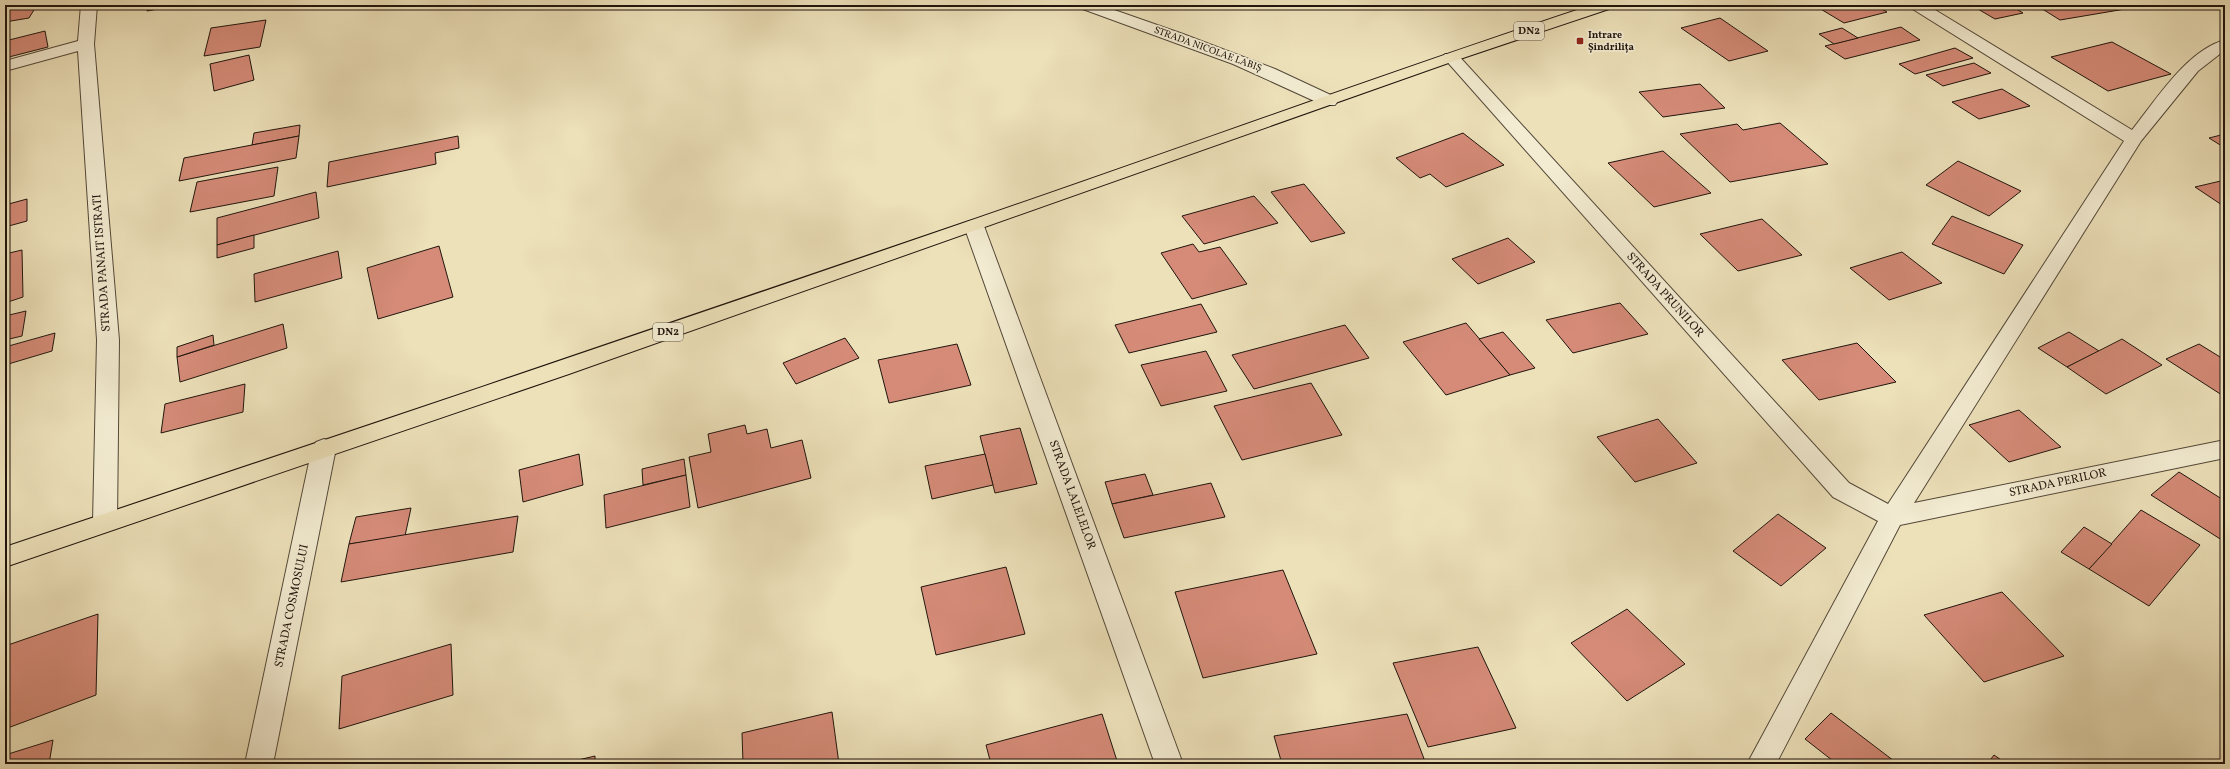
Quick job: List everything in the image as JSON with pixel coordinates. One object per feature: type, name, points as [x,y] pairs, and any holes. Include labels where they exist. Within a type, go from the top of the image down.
[{"type":"highway","name":"DN2","points":[[5,557],[974,226],[1451,57],[1607,5]]},
{"type":"street","name":"STRADA PANAIT ISTRATI","points":[[89,5],[86,44],[108,340],[105,522]]},
{"type":"street","name":"STRADA NICOLAE LABIȘ","points":[[1085,5],[1242,61],[1287,79],[1329,101]]},
{"type":"street","points":[[1916,5],[2134,139]]},
{"type":"street","points":[[5,66],[86,44]]},
{"type":"street","points":[[1761,764],[1892,517],[2134,139],[2192,67],[2217,47],[2225,45]]},
{"type":"street","name":"STRADA PRUNILOR","points":[[1451,57],[1841,490],[1892,517]]},
{"type":"street","name":"STRADA LALELELOR","points":[[974,226],[1169,764]]},
{"type":"street","name":"STRADA COSMOSULUI","points":[[259,764],[324,448]]},
{"type":"street","name":"STRADA PERILOR","points":[[1892,517],[2225,449]]},
{"type":"building","points":[[5,5],[37,5],[29,18],[5,22]]},
{"type":"building","points":[[148,5],[180,5],[147,11]]},
{"type":"building","points":[[1814,5],[1875,5],[1887,12],[1844,23]]},
{"type":"building","points":[[1971,5],[2010,5],[2023,13],[1995,19]]},
{"type":"building","points":[[2036,5],[2133,5],[2137,7],[2060,20]]},
{"type":"building","points":[[1720,18],[1768,51],[1729,61],[1681,28]]},
{"type":"building","points":[[266,20],[260,47],[204,56],[211,28]]},
{"type":"building","points":[[1901,27],[1920,40],[1845,59],[1825,46]]},
{"type":"building","points":[[1842,28],[1858,38],[1834,44],[1819,34]]},
{"type":"building","points":[[45,31],[48,47],[5,58],[5,41]]},
{"type":"building","points":[[2112,42],[2171,74],[2108,91],[2051,57]]},
{"type":"building","points":[[1955,48],[1973,58],[1915,74],[1899,64]]},
{"type":"building","points":[[249,55],[254,80],[214,91],[210,64]]},
{"type":"building","points":[[1974,63],[1991,73],[1943,86],[1926,75]]},
{"type":"building","points":[[1700,84],[1725,108],[1663,117],[1639,92]]},
{"type":"building","points":[[2002,89],[2030,106],[1979,119],[1952,102]]},
{"type":"building","points":[[1780,123],[1828,164],[1730,182],[1680,134],[1737,124],[1743,130]]},
{"type":"building","points":[[300,125],[299,136],[252,145],[254,133]]},
{"type":"building","points":[[1463,133],[1504,165],[1446,187],[1430,174],[1420,178],[1396,158]]},
{"type":"building","points":[[2225,134],[2225,148],[2209,138]]},
{"type":"building","points":[[299,136],[296,158],[179,181],[184,158]]},
{"type":"building","points":[[458,136],[459,148],[435,153],[436,164],[327,187],[329,162]]},
{"type":"building","points":[[1663,151],[1711,193],[1654,207],[1608,163]]},
{"type":"building","points":[[1958,161],[2021,191],[1989,216],[1926,185]]},
{"type":"building","points":[[278,167],[274,196],[190,212],[197,182]]},
{"type":"building","points":[[2225,180],[2225,207],[2195,187]]},
{"type":"building","points":[[1304,184],[1345,233],[1311,242],[1271,192]]},
{"type":"building","points":[[316,192],[319,218],[217,245],[217,218]]},
{"type":"building","points":[[1254,196],[1278,223],[1204,244],[1182,216]]},
{"type":"building","points":[[27,199],[27,221],[5,227],[5,205]]},
{"type":"building","points":[[1952,216],[2023,245],[2004,274],[1932,244]]},
{"type":"building","points":[[1762,219],[1802,255],[1738,271],[1700,234]]},
{"type":"building","points":[[254,235],[254,248],[217,258],[217,245]]},
{"type":"building","points":[[1508,238],[1535,262],[1478,284],[1452,259]]},
{"type":"building","points":[[1193,244],[1199,252],[1220,247],[1247,284],[1192,299],[1161,253]]},
{"type":"building","points":[[439,246],[453,297],[378,319],[367,268]]},
{"type":"building","points":[[22,250],[23,297],[5,303],[5,254]]},
{"type":"building","points":[[338,251],[342,278],[255,302],[254,274]]},
{"type":"building","points":[[1902,252],[1942,283],[1889,300],[1850,268]]},
{"type":"building","points":[[1620,303],[1648,334],[1573,353],[1546,320]]},
{"type":"building","points":[[1201,304],[1217,332],[1129,353],[1115,325]]},
{"type":"building","points":[[26,311],[22,336],[5,340],[5,316]]},
{"type":"building","points":[[1466,323],[1510,375],[1446,395],[1403,342]]},
{"type":"building","points":[[283,324],[287,348],[180,382],[177,357]]},
{"type":"building","points":[[1345,325],[1369,358],[1254,389],[1232,355]]},
{"type":"building","points":[[1503,332],[1535,368],[1510,375],[1479,339]]},
{"type":"building","points":[[2069,332],[2099,351],[2067,367],[2038,348]]},
{"type":"building","points":[[55,333],[52,351],[5,365],[5,347]]},
{"type":"building","points":[[213,335],[214,345],[177,357],[177,347]]},
{"type":"building","points":[[845,338],[859,358],[796,384],[783,363]]},
{"type":"building","points":[[2122,339],[2162,365],[2106,394],[2067,367]]},
{"type":"building","points":[[1857,343],[1896,382],[1819,400],[1782,360]]},
{"type":"building","points":[[957,344],[971,385],[889,403],[878,360]]},
{"type":"building","points":[[2199,344],[2225,360],[2225,397],[2166,359]]},
{"type":"building","points":[[1206,351],[1227,391],[1161,406],[1141,365]]},
{"type":"building","points":[[1311,383],[1342,435],[1242,460],[1214,406]]},
{"type":"building","points":[[245,384],[243,412],[161,433],[165,404]]},
{"type":"building","points":[[2019,410],[2061,447],[2009,462],[1969,425]]},
{"type":"building","points":[[1658,419],[1697,463],[1635,482],[1597,437]]},
{"type":"building","points":[[745,425],[747,434],[767,429],[771,448],[802,440],[811,478],[698,508],[689,457],[711,452],[708,434]]},
{"type":"building","points":[[1020,428],[1037,484],[995,493],[980,436]]},
{"type":"building","points":[[579,454],[583,485],[523,502],[519,470]]},
{"type":"building","points":[[985,454],[993,485],[932,499],[925,466]]},
{"type":"building","points":[[684,459],[686,475],[643,485],[642,469]]},
{"type":"building","points":[[2179,472],[2225,501],[2225,542],[2151,495]]},
{"type":"building","points":[[1145,474],[1153,495],[1112,504],[1105,482]]},
{"type":"building","points":[[686,475],[690,507],[606,528],[604,495]]},
{"type":"building","points":[[1211,483],[1225,517],[1124,538],[1112,504]]},
{"type":"building","points":[[411,508],[405,536],[349,544],[356,517]]},
{"type":"building","points":[[2141,510],[2200,545],[2149,606],[2089,569]]},
{"type":"building","points":[[1778,514],[1826,548],[1781,586],[1733,551]]},
{"type":"building","points":[[518,516],[513,552],[341,582],[349,544]]},
{"type":"building","points":[[2084,527],[2112,544],[2089,569],[2061,552]]},
{"type":"building","points":[[1006,567],[1025,634],[936,655],[921,587]]},
{"type":"building","points":[[1283,570],[1317,654],[1203,678],[1175,592]]},
{"type":"building","points":[[2002,592],[2064,656],[1984,682],[1924,615]]},
{"type":"building","points":[[1627,609],[1685,664],[1627,701],[1571,643]]},
{"type":"building","points":[[98,614],[96,695],[5,729],[5,646]]},
{"type":"building","points":[[451,644],[453,695],[339,729],[342,676]]},
{"type":"building","points":[[1478,647],[1516,728],[1428,747],[1393,663]]},
{"type":"building","points":[[832,712],[839,764],[743,764],[742,733]]},
{"type":"building","points":[[1831,713],[1898,764],[1837,764],[1805,739]]},
{"type":"building","points":[[1102,714],[1118,764],[991,764],[986,745]]},
{"type":"building","points":[[1407,714],[1426,764],[1282,764],[1274,736]]},
{"type":"building","points":[[53,740],[49,764],[5,764],[5,755]]},
{"type":"building","points":[[1994,755],[2007,764],[1987,764]]},
{"type":"building","points":[[595,756],[595,764],[561,764]]},
{"type":"place","name":"Intrare Șindrilița","points":[[1580,41]]}]
